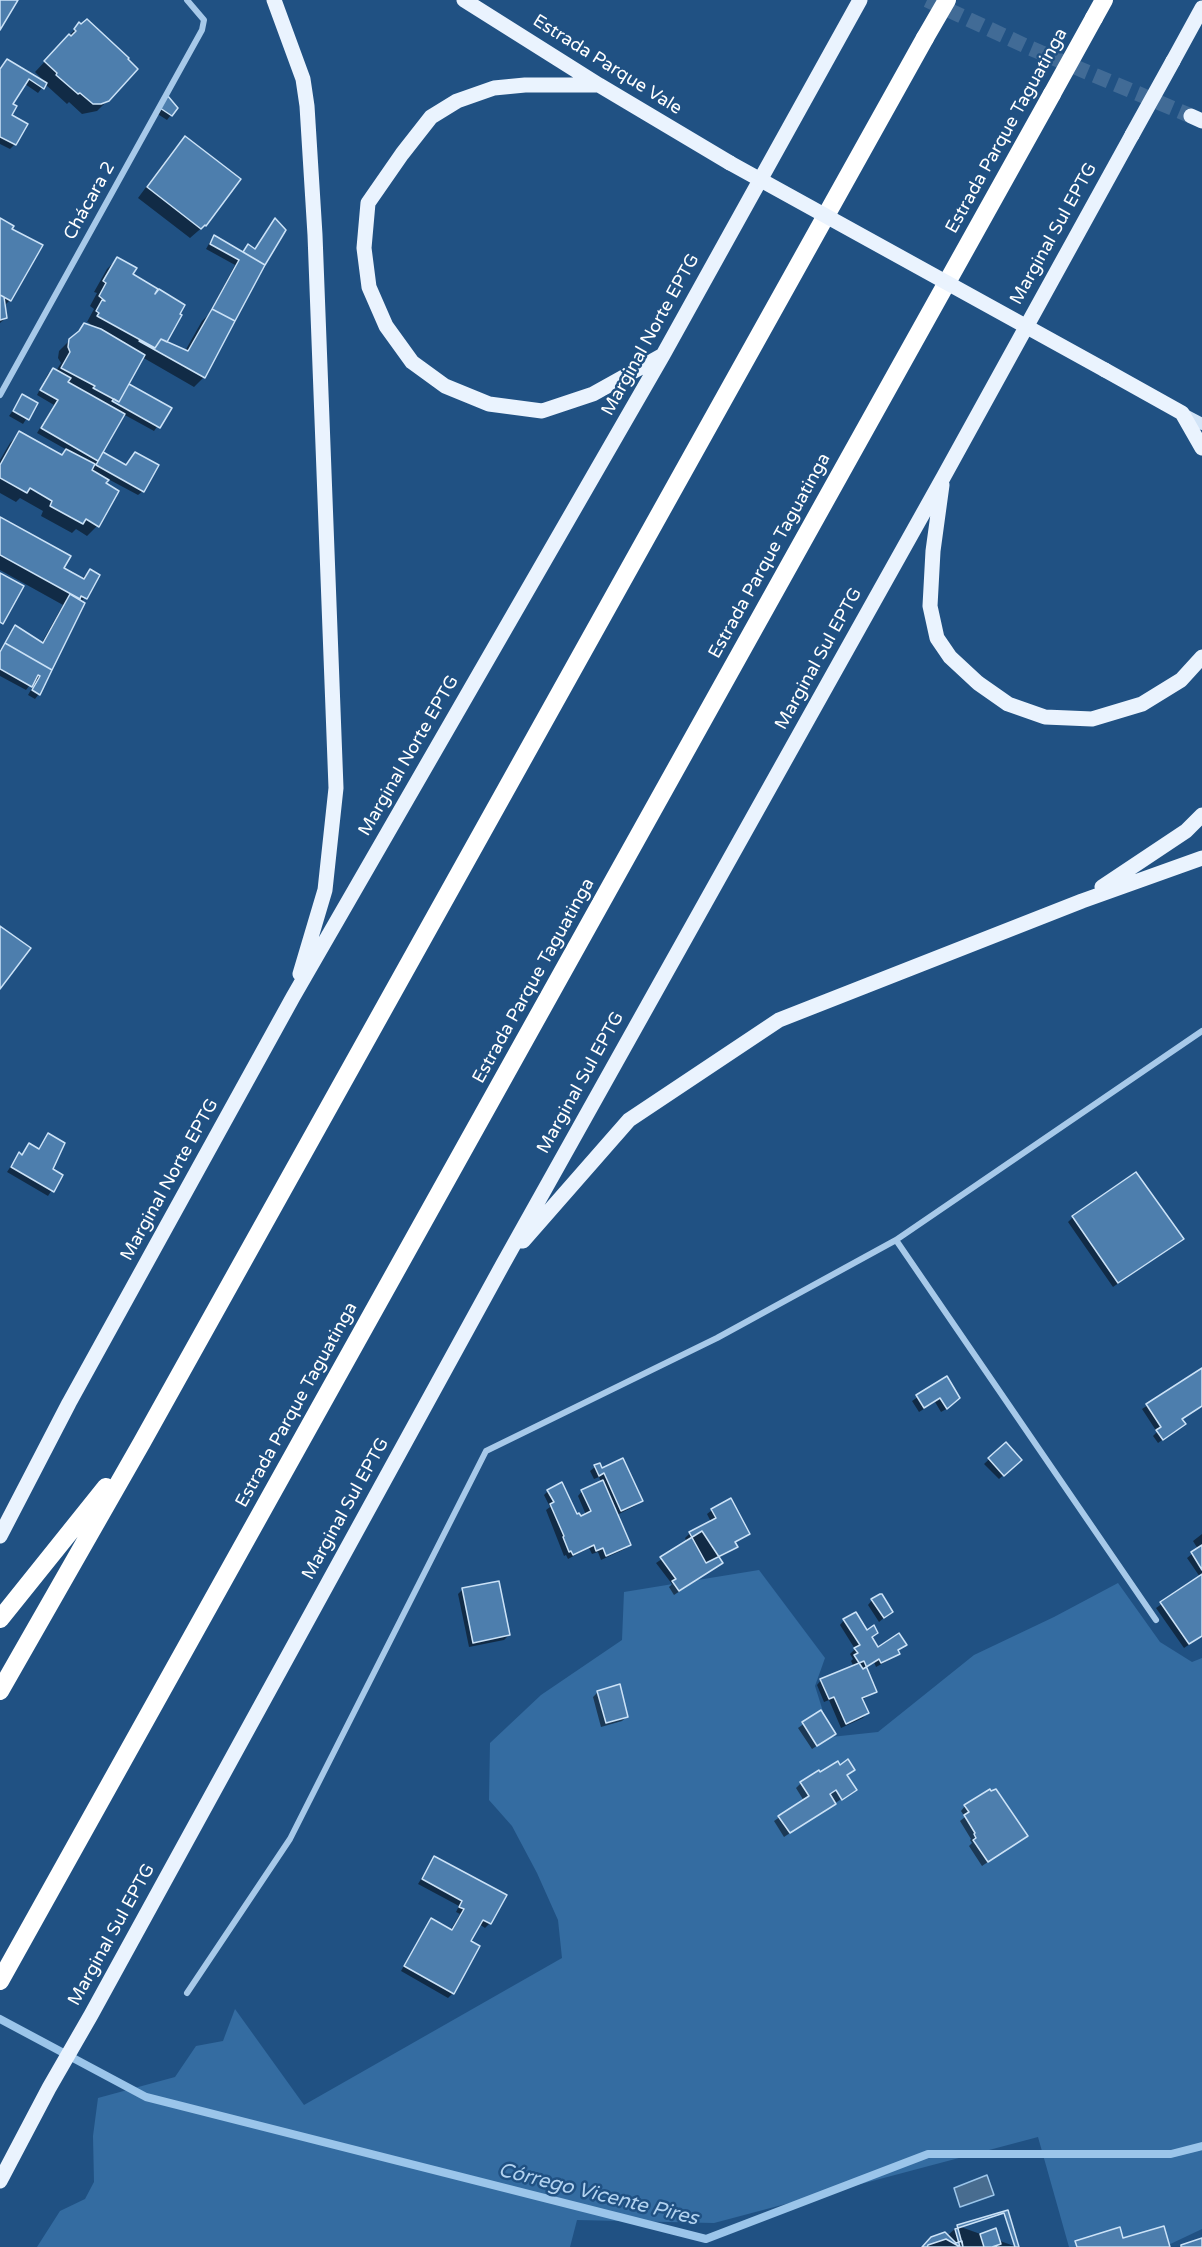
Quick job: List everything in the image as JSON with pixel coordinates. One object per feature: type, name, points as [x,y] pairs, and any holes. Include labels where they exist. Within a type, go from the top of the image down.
[{"type":"highway","points":[[0,1691],[141,1444],[946,0]]},
{"type":"highway","name":"Estrada Parque Taguatinga","points":[[0,1981],[1104,0]]},
{"type":"highway","points":[[0,1618],[141,1444]]},
{"type":"main road","points":[[274,0],[303,79],[307,106],[315,235],[336,788],[325,890],[293,997]]},
{"type":"main road","name":"Estrada Parque Vale","points":[[464,0],[599,85],[730,163],[1182,413]]},
{"type":"main road","name":"Marginal Norte EPTG","points":[[0,1536],[75,1393],[293,997],[663,355],[858,3]]},
{"type":"main road","name":"Marginal Sul EPTG","points":[[0,2181],[503,1264],[944,476],[1202,8]]},
{"type":"main road","points":[[599,85],[525,85],[494,88],[457,100],[431,117],[368,203],[364,248],[369,287],[386,326],[412,362],[445,386],[489,404],[542,411],[593,394],[663,355]]},
{"type":"main road","points":[[1182,413],[1202,424]]},
{"type":"main road","points":[[1182,413],[1202,448]]},
{"type":"main road","points":[[944,476],[933,551],[930,606],[937,638],[950,657],[978,683],[1008,704],[1045,717],[1092,719],[1142,704],[1181,680],[1202,657]]},
{"type":"main road","points":[[1082,901],[1186,831],[1202,815]]},
{"type":"main road","points":[[503,1264],[629,1120],[779,1020],[1082,901],[1202,858]]},
{"type":"street","name":"Chácara 2","points":[[0,395],[201,30],[204,20],[188,0]]},
{"type":"street","points":[[187,1993],[290,1839],[486,1451],[717,1338],[896,1240],[1202,1031]]},
{"type":"street","points":[[896,1240],[1156,1620]]},
{"type":"shaded area","points":[[759,1570],[825,1658],[815,1686],[831,1737],[878,1732],[974,1655],[1118,1583],[1160,1642],[1192,1662],[1202,1658],[1202,2229],[1164,2247],[1069,2247],[1038,2137],[714,2223],[577,2220],[570,2247],[37,2247],[60,2211],[85,2199],[94,2182],[93,2136],[98,2098],[175,2077],[196,2046],[223,2041],[235,2009],[304,2105],[562,1958],[558,1920],[537,1873],[512,1826],[489,1800],[490,1743],[541,1695],[622,1640],[624,1592]]},
{"type":"shaded area","points":[[987,2175],[994,2195],[960,2207],[954,2188]]},
{"type":"building","points":[[0,0],[18,0],[0,30]]},
{"type":"building","points":[[87,19],[138,69],[109,101],[101,104],[93,104],[80,93],[78,94],[44,61],[69,34],[71,36],[76,31],[74,29],[79,22],[81,24]]},
{"type":"building","points":[[7,59],[47,83],[44,89],[29,79],[13,104],[17,106],[12,115],[28,124],[16,145],[0,137],[0,69]]},
{"type":"building","points":[[167,95],[178,108],[172,116],[160,108]]},
{"type":"building","points":[[185,136],[241,179],[206,226],[201,229],[147,187]]},
{"type":"building","points":[[0,218],[14,226],[12,229],[43,245],[11,301],[0,295]]},
{"type":"building","points":[[275,218],[286,230],[265,265],[243,252],[248,244],[255,249]]},
{"type":"building","points":[[214,235],[265,265],[235,321],[212,309],[239,260],[210,244]]},
{"type":"building","points":[[117,257],[137,268],[133,274],[158,289],[155,294],[159,289],[185,305],[167,342],[161,339],[155,348],[97,316],[99,313],[96,311],[102,300],[105,301],[99,296],[106,283],[103,281]]},
{"type":"building","points":[[0,295],[4,297],[7,318],[0,320]]},
{"type":"building","points":[[212,309],[235,321],[205,378],[139,341],[155,348],[161,339],[188,351]]},
{"type":"building","points":[[84,323],[101,329],[145,355],[119,402],[61,368],[70,352],[69,339],[79,331]]},
{"type":"building","points":[[53,368],[71,378],[68,382],[125,414],[98,461],[41,428],[58,400],[40,390]]},
{"type":"building","points":[[129,384],[172,408],[160,428],[112,401],[114,399],[119,402]]},
{"type":"building","points":[[22,394],[38,403],[29,420],[13,411]]},
{"type":"building","points":[[19,431],[62,455],[66,449],[95,464],[92,470],[109,480],[106,483],[119,491],[99,527],[86,519],[83,524],[50,506],[52,501],[30,488],[27,493],[0,478],[0,465]]},
{"type":"building","points":[[103,452],[126,465],[135,452],[159,465],[144,492],[96,465]]},
{"type":"building","points":[[0,517],[71,556],[64,568],[84,579],[90,569],[100,575],[87,599],[81,596],[80,599],[0,555]]},
{"type":"building","points":[[0,573],[24,586],[3,624],[0,622]]},
{"type":"building","points":[[70,594],[85,603],[52,670],[5,643],[15,625],[43,643]]},
{"type":"building","points":[[5,643],[52,670],[40,695],[32,690],[40,676],[38,675],[32,687],[0,669],[0,652]]},
{"type":"building","points":[[0,926],[31,948],[0,989]]},
{"type":"building","points":[[48,1133],[65,1143],[53,1169],[63,1175],[54,1192],[11,1167],[19,1152],[22,1155],[29,1143],[39,1149]]},
{"type":"building","points":[[1136,1172],[1184,1239],[1118,1283],[1072,1216]]},
{"type":"building","points":[[1202,1368],[1202,1406],[1182,1419],[1186,1424],[1163,1440],[1156,1430],[1161,1427],[1146,1404]]},
{"type":"building","points":[[947,1376],[960,1398],[947,1409],[940,1398],[924,1408],[916,1395]]},
{"type":"building","points":[[1006,1442],[1022,1460],[1004,1476],[988,1458]]},
{"type":"building","points":[[623,1458],[643,1501],[621,1511],[604,1473],[599,1476],[594,1465],[600,1463],[602,1468]]},
{"type":"building","points":[[603,1480],[631,1545],[606,1556],[603,1548],[596,1551],[594,1545],[573,1555],[571,1551],[569,1552],[563,1537],[550,1504],[554,1502],[547,1490],[562,1482],[577,1514],[581,1516],[591,1511],[581,1490]]},
{"type":"building","points":[[731,1498],[750,1534],[735,1542],[738,1547],[706,1563],[689,1532],[716,1518],[711,1509]]},
{"type":"building","points":[[702,1531],[723,1563],[679,1591],[672,1581],[676,1579],[660,1557]]},
{"type":"building","points":[[1202,1545],[1202,1570],[1191,1552]]},
{"type":"building","points":[[1202,1574],[1202,1636],[1189,1644],[1160,1602]]},
{"type":"building","points":[[499,1581],[510,1635],[473,1643],[462,1588]]},
{"type":"building","points":[[880,1594],[893,1612],[884,1618],[871,1599]]},
{"type":"building","points":[[856,1612],[867,1630],[874,1625],[878,1633],[872,1637],[878,1647],[899,1633],[907,1645],[898,1650],[900,1654],[881,1663],[879,1659],[863,1669],[854,1655],[858,1653],[854,1648],[860,1645],[843,1619]]},
{"type":"building","points":[[864,1661],[877,1692],[862,1698],[869,1713],[846,1724],[834,1697],[829,1699],[820,1679]]},
{"type":"building","points":[[620,1684],[628,1717],[606,1723],[597,1691]]},
{"type":"building","points":[[821,1710],[836,1734],[817,1746],[802,1722]]},
{"type":"building","points":[[848,1759],[855,1770],[847,1775],[857,1790],[842,1800],[836,1790],[830,1794],[836,1804],[790,1833],[778,1816],[809,1796],[800,1782],[819,1770],[820,1772],[838,1761],[840,1765]]},
{"type":"building","points":[[990,1789],[991,1791],[996,1789],[1028,1836],[988,1862],[973,1840],[976,1838],[975,1833],[964,1815],[969,1812],[964,1805]]},
{"type":"building","points":[[434,1856],[507,1895],[491,1924],[483,1920],[471,1941],[480,1946],[454,1994],[404,1966],[431,1918],[452,1930],[464,1909],[459,1907],[462,1901],[422,1879]]},
{"type":"building","points":[[1008,2210],[1019,2247],[963,2247],[957,2225]]},
{"type":"building","points":[[1004,2213],[1015,2247],[992,2247],[1001,2244],[996,2228],[980,2234],[984,2247],[960,2247],[955,2229]]},
{"type":"building","points":[[1164,2226],[1170,2247],[1077,2247],[1075,2241],[1120,2227],[1123,2238]]},
{"type":"building","points":[[945,2232],[956,2243],[962,2241],[963,2247],[922,2247],[931,2237]]},
{"type":"building","points":[[1202,2238],[1202,2247],[1181,2247],[1181,2245]]},
{"type":"building","points":[[946,2239],[960,2247],[927,2247],[928,2245]]},
{"type":"waterway","name":"Córrego Vicente Pires","points":[[0,2019],[146,2097],[706,2239],[928,2154],[1171,2154],[1202,2146]]},
{"type":"tunnel","points":[[927,0],[1030,48],[1191,116]]}]
